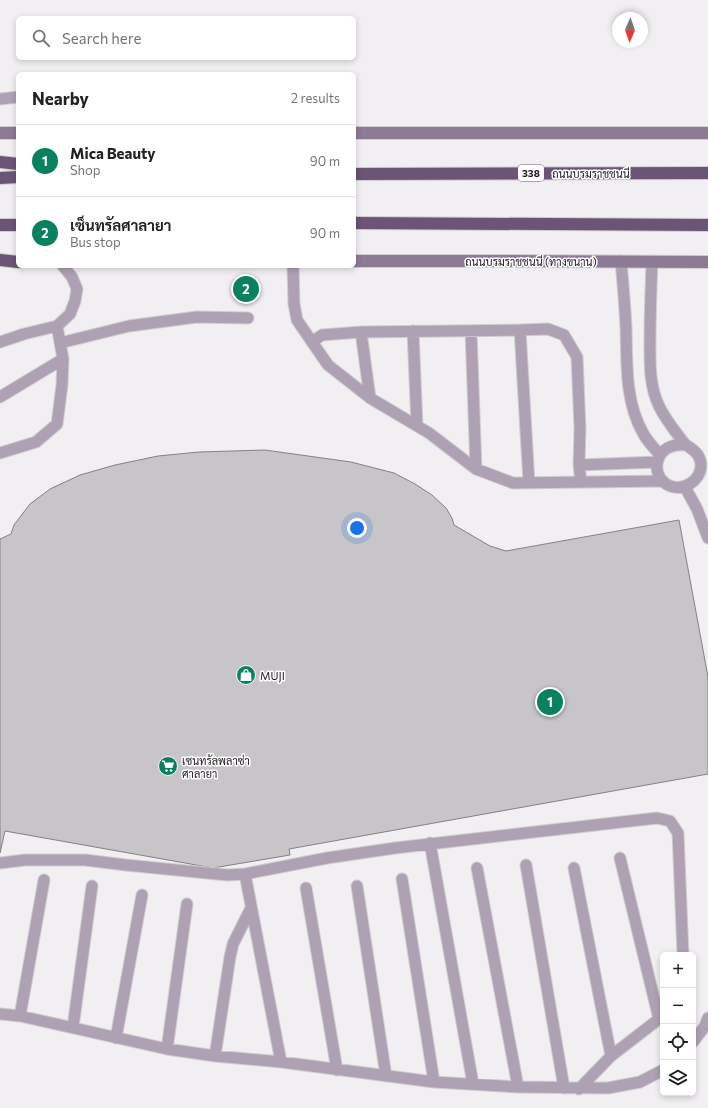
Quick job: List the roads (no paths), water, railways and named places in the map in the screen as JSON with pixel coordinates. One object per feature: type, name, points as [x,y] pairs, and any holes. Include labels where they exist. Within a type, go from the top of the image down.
[{"type":"highway","points":[[0,162],[16,164]]},
{"type":"highway","name":"ถนนบรมราชชนนี","points":[[356,174],[708,173]]},
{"type":"highway","points":[[0,178],[16,177]]},
{"type":"highway","points":[[356,223],[708,225]]},
{"type":"highway","points":[[0,225],[16,225]]},
{"type":"highway","points":[[0,260],[16,263]]},
{"type":"main road","points":[[0,133],[16,133]]},
{"type":"main road","points":[[356,133],[708,133]]},
{"type":"main road","name":"ถนนบรมราชชนนี (ทางขนาน)","points":[[356,262],[708,262]]},
{"type":"main road","points":[[0,264],[16,263]]},
{"type":"lane","points":[[0,99],[16,97]]},
{"type":"lane","points":[[621,261],[627,375],[630,398],[634,415],[643,434],[658,458],[658,472],[663,481]]},
{"type":"lane","points":[[293,268],[294,304],[297,320],[328,365],[370,398],[429,433],[476,469],[513,483],[663,481],[677,487],[685,487],[693,482],[699,475],[701,466],[699,457],[694,450],[686,445],[664,417],[653,390],[650,373],[652,262]]},
{"type":"lane","points":[[0,342],[24,334],[57,326],[70,314],[76,301],[76,289],[72,277],[65,268]]},
{"type":"lane","points":[[60,343],[129,326],[197,317],[248,318]]},
{"type":"lane","points":[[0,452],[36,442],[57,424],[62,384],[63,359],[57,326]]},
{"type":"lane","points":[[312,342],[322,335],[361,332],[548,329],[564,335],[577,357],[581,482]]},
{"type":"lane","points":[[520,330],[529,483]]},
{"type":"lane","points":[[413,331],[417,426]]},
{"type":"lane","points":[[471,331],[476,469]]},
{"type":"lane","points":[[361,332],[370,398]]},
{"type":"lane","points":[[0,397],[63,359]]},
{"type":"lane","points":[[658,458],[664,449],[671,445],[686,445]]},
{"type":"lane","points":[[580,465],[658,458]]},
{"type":"lane","points":[[685,487],[697,509],[708,538]]},
{"type":"lane","points":[[0,863],[25,860],[85,860],[219,874],[245,874],[327,858],[430,843],[657,818],[670,821],[678,833],[683,952]]},
{"type":"lane","points":[[430,843],[474,1084]]},
{"type":"lane","points":[[620,858],[660,1013]]},
{"type":"lane","points":[[526,865],[564,1088]]},
{"type":"lane","points":[[478,868],[518,1087]]},
{"type":"lane","points":[[574,868],[612,1056]]},
{"type":"lane","points":[[245,874],[281,1062]]},
{"type":"lane","points":[[402,879],[434,1082]]},
{"type":"lane","points":[[20,1016],[44,880]]},
{"type":"lane","points":[[73,1027],[92,886]]},
{"type":"lane","points":[[357,886],[386,1076]]},
{"type":"lane","points":[[306,888],[337,1070]]},
{"type":"lane","points":[[116,1038],[142,895]]},
{"type":"lane","points":[[167,1049],[187,904]]},
{"type":"lane","points":[[215,1056],[233,944],[251,908]]},
{"type":"lane","points":[[0,1014],[20,1016],[73,1027],[167,1049],[434,1082],[518,1087],[579,1089],[608,1088],[640,1082],[660,1072]]},
{"type":"lane","points":[[579,1089],[612,1056],[660,1018]]},
{"type":"lane","points":[[696,1038],[705,1026],[708,1018]]},
{"type":"place","name":"เซ็นทรัลศาลายา","points":[[246,289]]},
{"type":"place","name":"MUJI","points":[[246,675]]},
{"type":"place","name":"Mica Beauty","points":[[550,702]]},
{"type":"place","name":"เซนทรัลพลาซ่า ศาลายา","points":[[168,766]]}]
